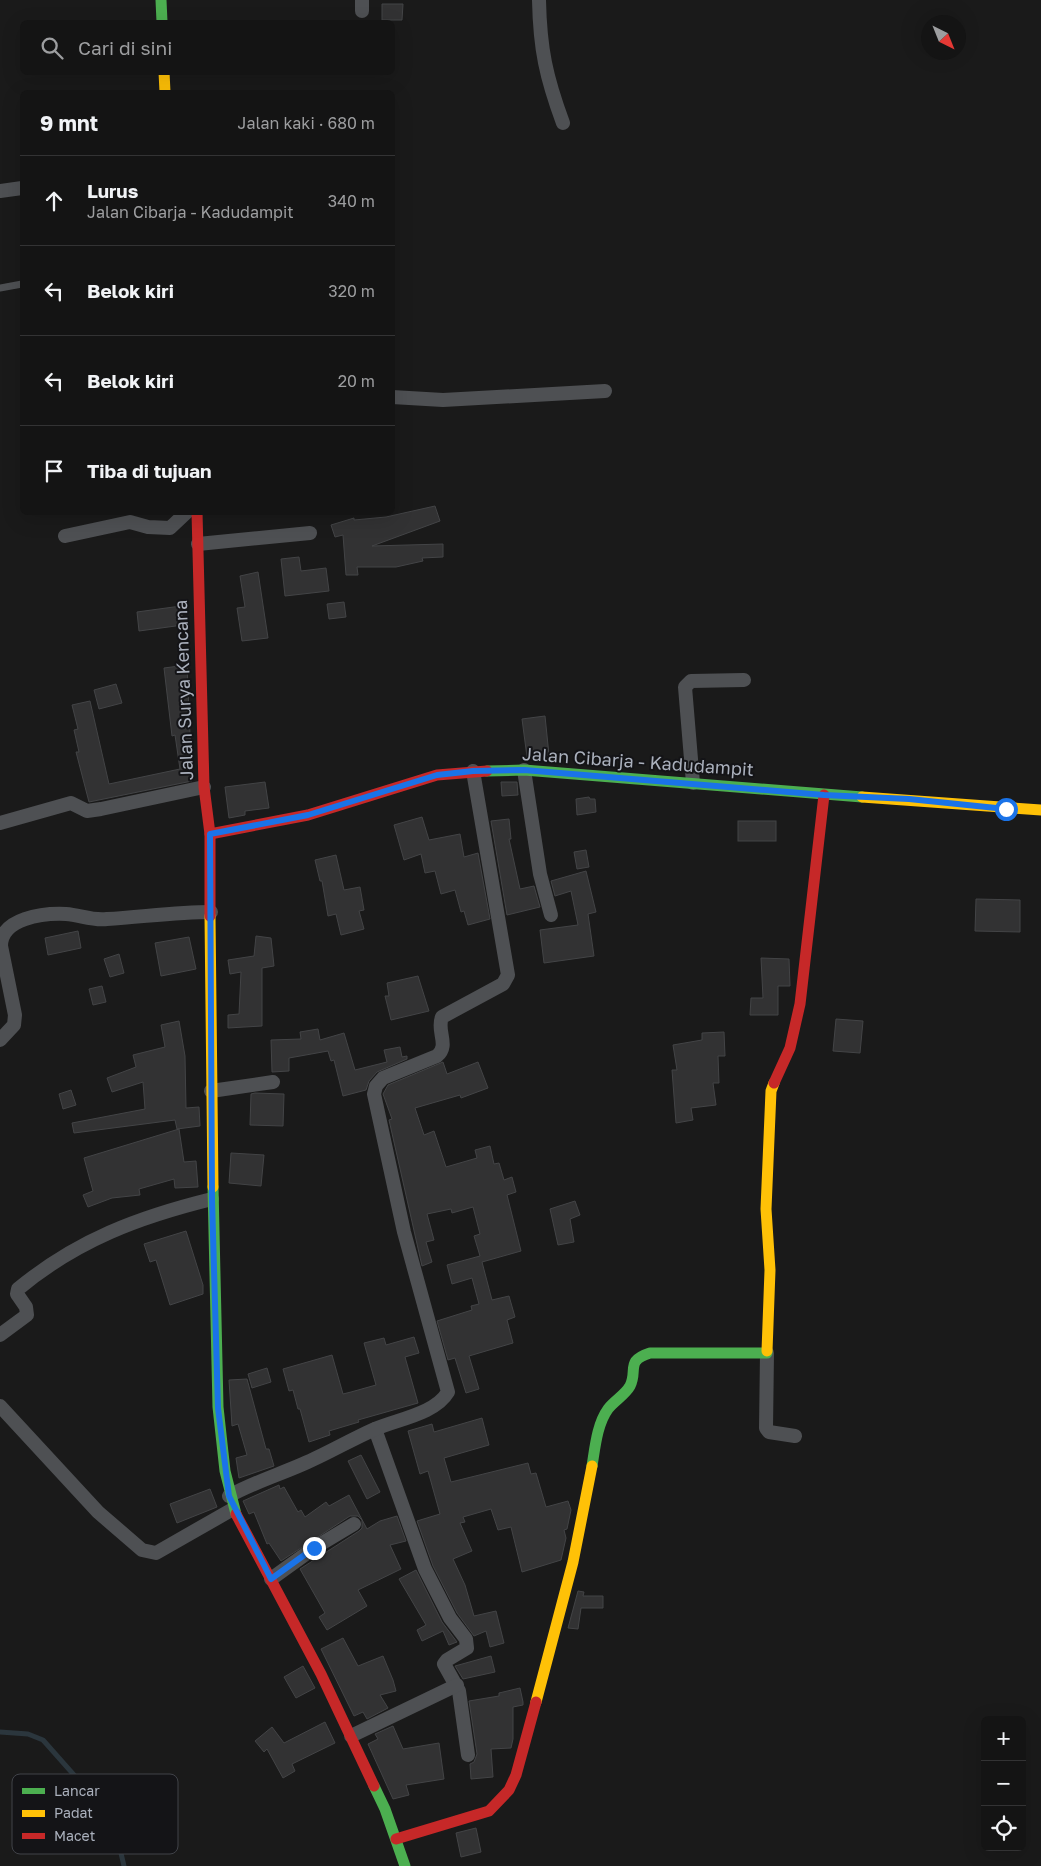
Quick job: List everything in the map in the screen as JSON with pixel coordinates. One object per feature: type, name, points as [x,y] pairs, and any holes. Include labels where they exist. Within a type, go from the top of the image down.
[{"type":"street","points":[[161,0],[162,20]]},
{"type":"street","points":[[539,0],[540,41],[549,84],[563,123]]},
{"type":"street","points":[[164,75],[165,90]]},
{"type":"street","points":[[0,191],[20,188]]},
{"type":"street","points":[[395,397],[443,400],[605,391]]},
{"type":"street","points":[[65,536],[130,522],[148,527],[170,528],[184,515]]},
{"type":"street","name":"Jalan Surya Kencana","points":[[197,515],[204,787],[210,834],[212,1199],[218,1408],[231,1502]]},
{"type":"street","points":[[198,544],[310,533]]},
{"type":"street","points":[[694,783],[684,686],[691,681],[744,680]]},
{"type":"street","points":[[524,770],[537,857],[551,915]]},
{"type":"street","name":"Jalan Cibarja - Kadudampit","points":[[210,834],[308,815],[437,775],[473,771],[524,770],[824,795],[909,799],[1006,809],[1041,810]]},
{"type":"street","points":[[0,1406],[12,1416],[98,1512],[142,1550],[156,1553],[231,1502],[375,1429],[432,1408],[442,1402],[448,1392],[404,1232],[374,1094],[376,1086],[383,1078],[437,1056],[443,1050],[440,1023],[442,1017],[503,984],[508,975],[473,771]]},
{"type":"street","points":[[0,823],[71,803],[86,811],[204,787]]},
{"type":"street","points":[[795,1436],[770,1432],[766,1428],[770,1270],[766,1200],[771,1091],[790,1048],[800,1004],[824,795]]},
{"type":"street","points":[[0,1040],[14,1025],[15,1015],[1,946],[1,937],[10,926],[19,921],[55,914],[68,914],[88,919],[106,920],[169,912],[211,912]]},
{"type":"street","points":[[211,1091],[273,1082]]},
{"type":"street","points":[[0,1335],[26,1314],[26,1307],[17,1294],[18,1289],[65,1254],[159,1212],[212,1199]]},
{"type":"street","points":[[396,1840],[489,1811],[509,1790],[516,1775],[573,1562],[598,1434],[608,1410],[630,1386],[633,1364],[641,1356],[650,1353],[767,1353]]},
{"type":"street","points":[[375,1429],[425,1569],[450,1618],[466,1639],[466,1648],[444,1664],[457,1685],[468,1755]]},
{"type":"street","points":[[231,1502],[351,1736],[385,1809],[405,1866]]},
{"type":"street","points":[[271,1579],[314,1548],[354,1524]]},
{"type":"street","points":[[351,1736],[457,1685]]},
{"type":"lane","points":[[0,288],[20,284]]},
{"type":"building","points":[[382,4],[403,4],[402,20],[382,20]]},
{"type":"building","points":[[435,506],[440,521],[372,546],[443,544],[443,557],[422,558],[423,561],[396,567],[357,567],[358,575],[346,575],[343,535],[335,537],[331,525],[354,518],[354,520],[395,515]]},
{"type":"building","points":[[299,557],[301,571],[326,568],[329,591],[285,596],[281,559]]},
{"type":"building","points":[[258,572],[268,638],[242,641],[237,608],[245,607],[240,576]]},
{"type":"building","points":[[344,602],[346,617],[329,619],[327,604]]},
{"type":"building","points":[[181,606],[183,625],[139,631],[137,612]]},
{"type":"building","points":[[187,665],[192,781],[89,802],[76,752],[79,752],[74,730],[78,729],[72,705],[90,701],[109,784],[180,769],[175,735],[172,736],[164,668]]},
{"type":"building","points":[[116,684],[122,703],[99,709],[94,690]]},
{"type":"building","points":[[545,716],[549,755],[527,757],[522,719]]},
{"type":"building","points":[[265,782],[269,808],[245,811],[245,815],[229,818],[225,787]]},
{"type":"building","points":[[501,782],[517,782],[518,795],[502,796]]},
{"type":"building","points":[[589,797],[590,799],[595,799],[596,812],[577,815],[576,799]]},
{"type":"building","points":[[422,817],[429,840],[460,834],[464,857],[478,853],[490,919],[468,925],[464,911],[461,912],[455,890],[441,894],[435,871],[425,873],[421,854],[404,860],[394,825]]},
{"type":"building","points":[[509,819],[511,839],[509,839],[520,889],[534,886],[540,907],[507,915],[491,821]]},
{"type":"building","points":[[738,821],[776,821],[776,841],[738,841]]},
{"type":"building","points":[[586,850],[589,867],[577,869],[574,852]]},
{"type":"building","points":[[336,855],[344,890],[360,887],[364,910],[359,911],[364,929],[341,935],[336,914],[328,916],[322,881],[320,881],[315,860]]},
{"type":"building","points":[[586,871],[596,912],[588,914],[594,956],[544,963],[540,930],[578,925],[571,891],[555,896],[551,881]]},
{"type":"building","points":[[976,899],[1020,900],[1020,932],[975,931]]},
{"type":"building","points":[[78,931],[81,948],[48,955],[45,938]]},
{"type":"building","points":[[256,936],[271,938],[274,966],[262,968],[262,1026],[228,1028],[228,1015],[239,1014],[241,972],[230,974],[228,960],[254,956]]},
{"type":"building","points":[[189,937],[196,969],[161,976],[155,943]]},
{"type":"building","points":[[119,954],[124,973],[110,977],[104,959]]},
{"type":"building","points":[[761,958],[789,959],[790,986],[778,986],[778,1015],[750,1015],[751,998],[763,998]]},
{"type":"building","points":[[418,976],[429,1011],[391,1020],[385,996],[389,996],[387,983]]},
{"type":"building","points":[[102,986],[106,1002],[93,1005],[89,989]]},
{"type":"building","points":[[836,1019],[863,1021],[860,1053],[833,1051]]},
{"type":"building","points":[[179,1021],[185,1056],[186,1108],[199,1107],[200,1126],[177,1129],[175,1120],[74,1133],[72,1123],[145,1109],[143,1082],[112,1092],[107,1078],[136,1067],[133,1055],[165,1047],[161,1025]]},
{"type":"building","points":[[318,1029],[320,1040],[344,1033],[355,1070],[387,1062],[384,1050],[400,1047],[402,1057],[407,1056],[407,1059],[377,1072],[369,1081],[366,1090],[343,1096],[334,1060],[331,1061],[328,1051],[289,1058],[289,1071],[272,1072],[271,1040],[301,1039],[300,1032]]},
{"type":"building","points":[[724,1032],[725,1056],[718,1056],[719,1083],[713,1083],[716,1105],[691,1108],[693,1120],[676,1123],[672,1070],[677,1070],[673,1045],[702,1040],[702,1033]]},
{"type":"building","points":[[443,1062],[447,1074],[478,1062],[488,1088],[461,1098],[460,1095],[415,1108],[424,1135],[434,1131],[446,1167],[477,1158],[475,1150],[490,1146],[494,1164],[499,1163],[504,1180],[512,1177],[516,1192],[507,1195],[521,1251],[482,1262],[492,1300],[509,1296],[515,1317],[507,1320],[513,1343],[469,1356],[479,1389],[466,1393],[455,1358],[448,1360],[437,1321],[472,1310],[471,1306],[479,1304],[472,1278],[452,1284],[447,1265],[480,1256],[474,1236],[480,1234],[473,1207],[452,1213],[451,1209],[427,1214],[434,1240],[426,1242],[432,1262],[422,1266],[389,1120],[392,1119],[383,1094],[388,1085]]},
{"type":"building","points":[[71,1090],[76,1105],[63,1109],[59,1094]]},
{"type":"building","points":[[251,1094],[284,1094],[283,1126],[250,1125]]},
{"type":"building","points":[[179,1129],[184,1162],[196,1161],[198,1187],[175,1188],[174,1179],[139,1189],[140,1195],[112,1198],[88,1207],[83,1195],[93,1191],[84,1158]]},
{"type":"building","points":[[231,1153],[264,1155],[261,1186],[229,1183]]},
{"type":"building","points":[[575,1201],[580,1215],[570,1219],[574,1242],[558,1245],[550,1209]]},
{"type":"building","points":[[186,1231],[203,1285],[203,1294],[170,1305],[156,1260],[150,1262],[144,1244]]},
{"type":"building","points":[[414,1337],[419,1353],[405,1357],[418,1403],[358,1420],[359,1422],[329,1431],[330,1435],[309,1442],[300,1409],[298,1409],[293,1390],[289,1391],[283,1369],[332,1355],[343,1394],[376,1385],[364,1343],[384,1338],[386,1345]]},
{"type":"building","points":[[267,1368],[271,1382],[252,1388],[248,1374]]},
{"type":"building","points":[[247,1379],[266,1449],[269,1449],[274,1466],[239,1478],[236,1458],[247,1455],[238,1424],[232,1426],[229,1380]]},
{"type":"building","points":[[482,1418],[489,1445],[444,1458],[451,1482],[528,1463],[531,1474],[536,1473],[546,1507],[568,1501],[571,1510],[567,1529],[564,1530],[566,1538],[561,1560],[522,1572],[511,1527],[498,1530],[491,1509],[463,1517],[465,1522],[460,1523],[472,1551],[453,1559],[465,1585],[474,1616],[496,1611],[504,1643],[490,1647],[486,1631],[474,1636],[457,1613],[433,1566],[417,1521],[440,1514],[428,1471],[420,1474],[408,1431],[432,1424],[434,1432]]},
{"type":"building","points":[[361,1455],[380,1492],[367,1499],[348,1461]]},
{"type":"building","points":[[279,1485],[280,1489],[284,1487],[298,1512],[301,1510],[305,1517],[326,1502],[329,1506],[349,1495],[367,1529],[380,1521],[397,1516],[406,1541],[390,1545],[401,1569],[358,1590],[367,1606],[327,1630],[319,1617],[325,1613],[300,1569],[359,1531],[362,1528],[362,1520],[358,1516],[350,1516],[281,1561],[269,1543],[267,1544],[254,1512],[249,1514],[243,1501]]},
{"type":"building","points":[[210,1489],[217,1507],[177,1523],[170,1504]]},
{"type":"building","points":[[416,1570],[442,1622],[457,1642],[449,1645],[443,1631],[422,1641],[417,1630],[426,1625],[399,1579]]},
{"type":"building","points":[[578,1591],[584,1592],[583,1596],[603,1596],[603,1608],[581,1608],[578,1629],[568,1628]]},
{"type":"building","points":[[343,1638],[358,1666],[383,1656],[393,1680],[396,1691],[380,1695],[388,1708],[367,1719],[363,1712],[354,1716],[321,1649]]},
{"type":"building","points":[[491,1656],[495,1672],[463,1679],[455,1666]]},
{"type":"building","points":[[303,1666],[315,1688],[296,1698],[284,1677]]},
{"type":"building","points":[[520,1688],[523,1705],[513,1707],[513,1739],[511,1748],[491,1749],[493,1777],[471,1779],[470,1764],[474,1762],[477,1754],[469,1701],[499,1696],[499,1693]]},
{"type":"building","points":[[325,1722],[335,1743],[292,1764],[295,1771],[283,1778],[267,1749],[264,1752],[255,1741],[272,1727],[284,1743]]},
{"type":"building","points":[[393,1726],[403,1749],[439,1743],[444,1779],[406,1785],[409,1795],[393,1799],[368,1744],[378,1739],[375,1734]]},
{"type":"building","points":[[476,1828],[481,1852],[461,1857],[456,1833]]},
{"type":"waterway","points":[[0,1732],[28,1734],[43,1740],[73,1774]]},
{"type":"waterway","points":[[121,1854],[124,1866]]},
{"type":"traffic: fast","points":[[161,0],[162,20]]},
{"type":"traffic: fast","points":[[487,771],[524,770],[862,797]]},
{"type":"traffic: fast","points":[[213,1187],[218,1407],[225,1471],[236,1514]]},
{"type":"traffic: fast","points":[[592,1466],[601,1422],[610,1406],[630,1386],[637,1359],[650,1353],[767,1353],[767,1351]]},
{"type":"traffic: fast","points":[[374,1786],[385,1809],[405,1866]]},
{"type":"traffic: slow","points":[[164,75],[165,90]]},
{"type":"traffic: slow","points":[[862,797],[1041,810]]},
{"type":"traffic: slow","points":[[210,916],[213,1187]]},
{"type":"traffic: slow","points":[[767,1351],[770,1270],[766,1209],[771,1091],[774,1083]]},
{"type":"traffic: slow","points":[[536,1702],[573,1562],[592,1466]]},
{"type":"traffic: jam","points":[[197,515],[204,787],[210,834],[210,916]]},
{"type":"traffic: jam","points":[[210,834],[308,815],[437,775],[487,771]]},
{"type":"traffic: jam","points":[[774,1083],[790,1048],[800,1004],[824,795]]},
{"type":"traffic: jam","points":[[236,1514],[321,1674],[374,1786]]},
{"type":"traffic: jam","points":[[396,1839],[489,1811],[509,1790],[516,1775],[536,1702]]},
{"type":"route","points":[[314,1548],[271,1579],[233,1508],[225,1471],[218,1408],[212,1199],[210,834],[308,815],[437,775],[460,771],[524,770],[687,782],[824,795],[909,799],[1006,809]]}]
